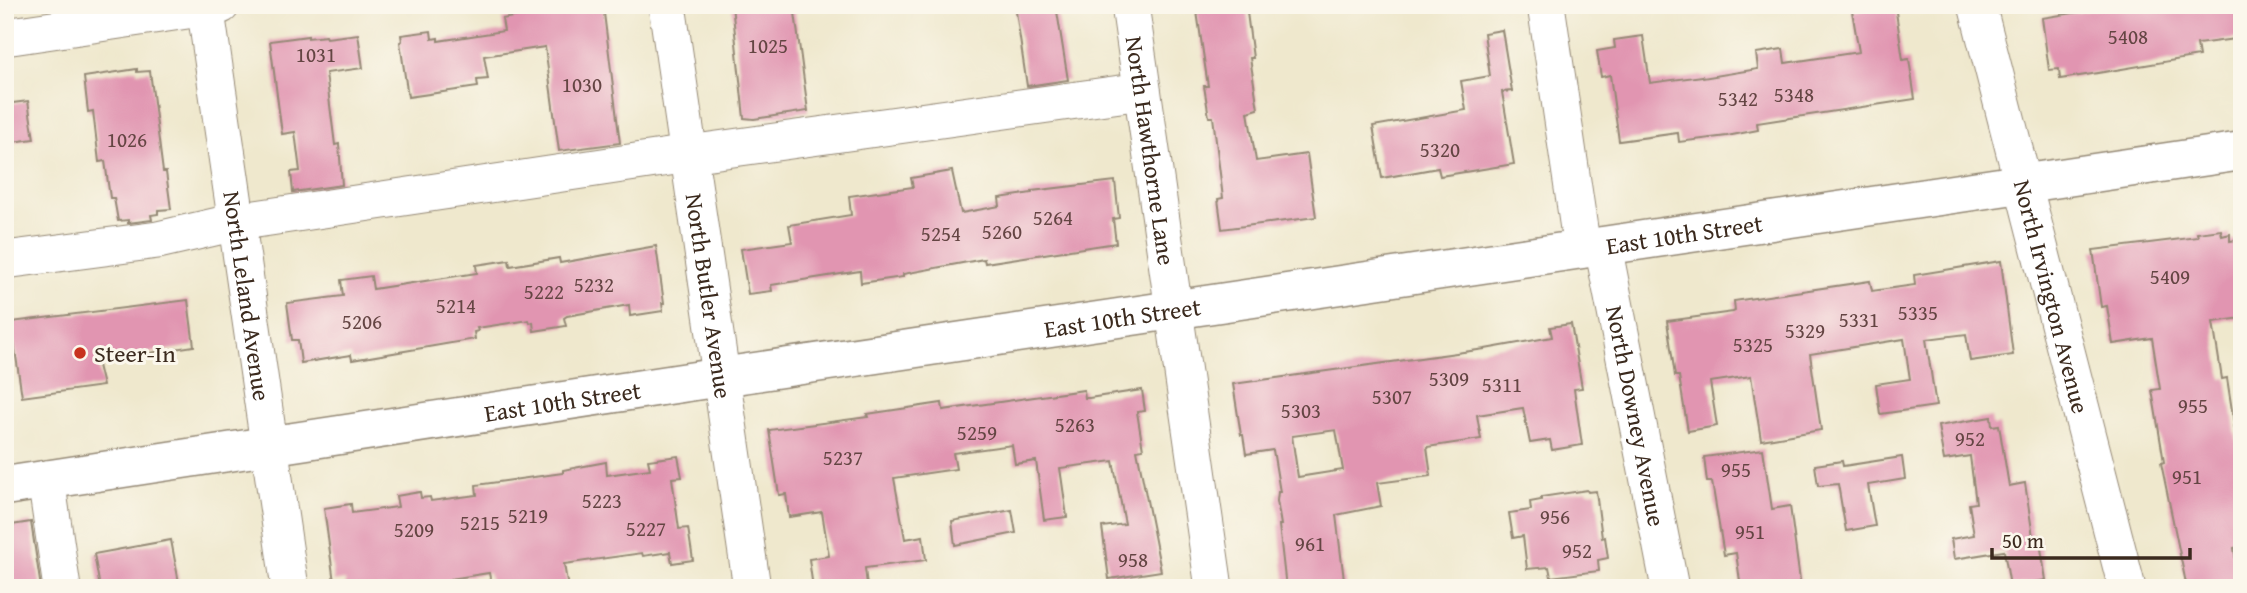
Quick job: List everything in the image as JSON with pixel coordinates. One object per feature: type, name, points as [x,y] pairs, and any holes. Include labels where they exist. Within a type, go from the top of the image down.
[{"type":"main road","name":"East 10th Street","points":[[5,486],[2242,151]]},
{"type":"street","name":"North Butler Avenue","points":[[667,5],[752,588]]},
{"type":"street","name":"North Hawthorne Lane","points":[[1130,5],[1214,588]]},
{"type":"street","name":"North Downey Avenue","points":[[1546,5],[1592,247],[1670,588]]},
{"type":"street","name":"North Irvington Avenue","points":[[1977,5],[2127,588]]},
{"type":"street","points":[[5,37],[211,6]]},
{"type":"street","name":"North Leland Avenue","points":[[211,6],[236,222],[290,588]]},
{"type":"street","points":[[5,260],[158,240],[236,222],[689,153],[1142,91]]},
{"type":"street","points":[[46,479],[62,588]]},
{"type":"building","points":[[576,5],[603,5],[620,143],[559,151],[545,47],[484,56],[488,79],[477,80],[478,87],[408,97],[401,35],[431,31],[432,39],[438,38],[438,41],[504,31],[502,19]]},
{"type":"building","points":[[732,5],[794,5],[808,111],[744,118]]},
{"type":"building","points":[[1015,5],[1056,5],[1068,80],[1027,86]]},
{"type":"building","points":[[1196,5],[1246,5],[1253,58],[1250,58],[1258,109],[1248,112],[1256,161],[1307,154],[1316,217],[1222,229],[1218,199],[1223,198],[1213,117],[1209,117],[1204,86],[1208,86]]},
{"type":"building","points":[[1895,5],[1903,60],[1909,59],[1915,99],[1757,123],[1758,130],[1727,136],[1679,142],[1678,133],[1619,141],[1610,75],[1601,77],[1597,51],[1615,48],[1614,40],[1643,36],[1650,83],[1703,78],[1758,69],[1756,53],[1783,49],[1785,63],[1859,52],[1852,11]]},
{"type":"building","points":[[2123,5],[2242,5],[2242,38],[2197,44],[2199,56],[2092,74],[2060,79],[2059,69],[2049,70],[2042,18]]},
{"type":"building","points":[[1502,30],[1512,91],[1502,92],[1514,164],[1440,176],[1438,168],[1382,178],[1373,126],[1466,110],[1461,81],[1490,76],[1484,33]]},
{"type":"building","points":[[358,34],[363,68],[326,73],[335,145],[339,144],[342,185],[293,192],[291,172],[300,171],[295,132],[282,134],[270,41]]},
{"type":"building","points":[[137,69],[137,72],[150,71],[163,172],[166,172],[171,209],[158,210],[158,214],[151,215],[152,220],[128,223],[128,220],[118,221],[114,198],[110,198],[105,161],[99,162],[93,111],[88,112],[84,77]]},
{"type":"building","points":[[28,101],[34,139],[5,143],[5,104]]},
{"type":"building","points":[[952,171],[961,213],[1000,206],[999,198],[1032,191],[1115,181],[1119,218],[1113,219],[1116,243],[985,263],[984,259],[903,274],[903,277],[861,283],[860,271],[771,285],[772,291],[748,294],[741,249],[792,242],[789,225],[851,215],[849,196],[913,187],[911,178]]},
{"type":"building","points":[[2221,230],[2222,236],[2230,234],[2230,241],[2242,239],[2242,318],[2213,322],[2222,379],[2227,378],[2238,449],[2242,449],[2242,546],[2234,548],[2240,588],[2187,588],[2161,463],[2164,462],[2152,390],[2160,389],[2152,338],[2113,344],[2107,306],[2101,307],[2093,250],[2198,237],[2197,233]]},
{"type":"building","points":[[656,246],[663,311],[630,316],[629,305],[567,316],[564,318],[566,326],[534,331],[533,322],[530,323],[529,320],[477,328],[478,331],[474,332],[475,339],[352,360],[351,355],[301,363],[298,340],[292,340],[287,303],[343,296],[341,280],[371,276],[373,289],[477,273],[476,265],[509,260],[510,266],[559,258],[560,263]]},
{"type":"building","points":[[2001,261],[2013,355],[1970,361],[1966,334],[1926,339],[1936,406],[1880,414],[1876,384],[1910,379],[1904,339],[1810,354],[1821,430],[1761,440],[1751,376],[1710,382],[1717,426],[1688,431],[1679,376],[1675,376],[1667,321],[1733,312],[1734,301],[1870,281],[1872,291],[1915,285],[1914,275]]},
{"type":"building","name":"Steer-In","points":[[188,300],[194,346],[97,361],[103,386],[22,397],[11,322]]},
{"type":"building","points":[[1571,324],[1582,388],[1574,389],[1582,445],[1552,450],[1550,440],[1530,443],[1523,408],[1477,415],[1481,439],[1427,447],[1431,476],[1377,483],[1381,506],[1336,515],[1345,588],[1286,588],[1277,501],[1280,492],[1273,450],[1246,454],[1233,384],[1485,349],[1552,337],[1550,327]],"holes":[[[1336,430],[1343,470],[1298,477],[1292,436]]]},
{"type":"building","points":[[1084,390],[1085,398],[1089,398],[1142,390],[1145,411],[1137,412],[1143,449],[1137,450],[1161,571],[1109,579],[1102,527],[1125,524],[1113,461],[1060,468],[1067,517],[1044,520],[1036,461],[1015,464],[1012,445],[953,453],[956,469],[894,478],[905,539],[923,536],[926,560],[865,568],[867,586],[813,588],[809,559],[829,556],[822,512],[789,517],[786,494],[779,495],[769,430],[868,417],[867,414],[942,403],[943,410]]},
{"type":"building","points":[[1991,417],[1992,426],[1999,425],[2009,486],[2025,483],[2033,537],[2039,536],[2046,580],[2010,586],[2004,551],[1954,559],[1951,539],[1974,535],[1969,504],[1976,503],[1970,456],[1944,460],[1938,426]]},
{"type":"building","points":[[1763,449],[1772,509],[1790,506],[1801,588],[1741,588],[1736,553],[1724,555],[1712,482],[1707,482],[1704,457]]},
{"type":"building","points":[[678,456],[682,477],[672,478],[679,529],[688,528],[693,560],[672,563],[670,552],[643,556],[642,553],[564,564],[568,588],[492,588],[489,573],[450,579],[451,588],[346,588],[345,580],[334,582],[324,508],[351,504],[352,513],[398,507],[396,496],[420,492],[421,498],[430,497],[431,501],[477,495],[476,485],[563,473],[563,470],[606,462],[607,475],[650,469],[648,460]]},
{"type":"building","points":[[1902,457],[1905,479],[1868,485],[1875,526],[1846,531],[1838,484],[1818,486],[1815,465],[1842,461],[1843,466]]},
{"type":"building","points":[[1596,491],[1602,538],[1605,537],[1608,558],[1598,560],[1599,571],[1551,577],[1549,567],[1527,569],[1523,536],[1513,538],[1509,513],[1531,510],[1530,502],[1541,500],[1541,497]]},
{"type":"building","points":[[1012,510],[1016,533],[955,545],[952,521]]},
{"type":"building","points":[[31,522],[41,588],[5,588],[5,526]]},
{"type":"building","points":[[171,540],[180,588],[100,588],[94,554]]},
{"type":"place","name":"Steer-In","points":[[80,353]]}]
